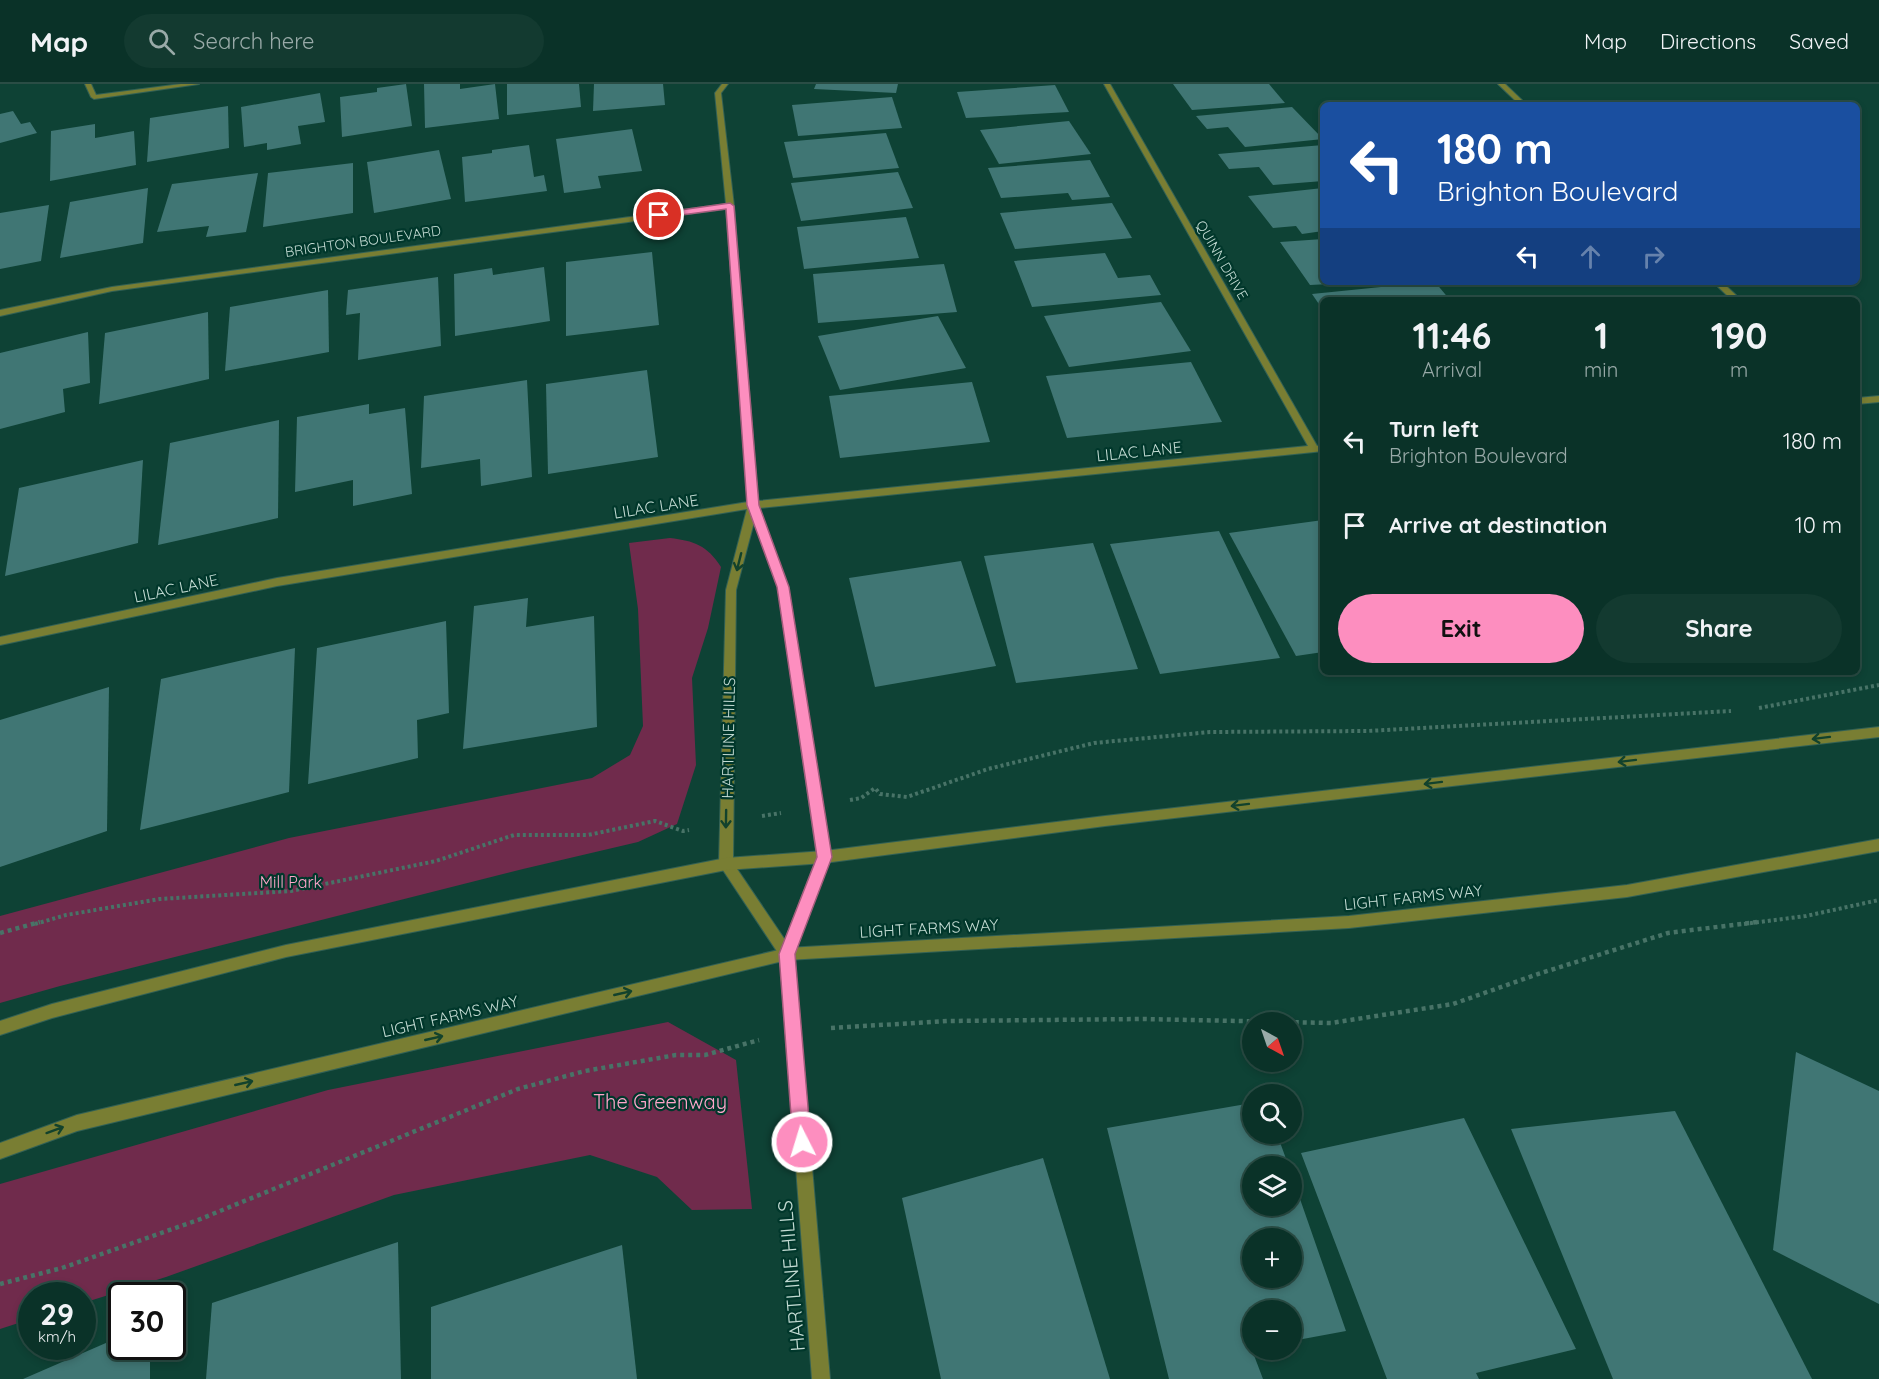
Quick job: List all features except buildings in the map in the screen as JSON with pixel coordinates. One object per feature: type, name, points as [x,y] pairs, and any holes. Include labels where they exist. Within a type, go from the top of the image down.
[{"type":"street","points":[[88,84],[94,96],[196,84]]},
{"type":"street","name":"HARTLINE HILLS","points":[[725,84],[718,93],[730,206],[753,505],[783,587],[824,857],[787,954],[821,1379]]},
{"type":"street","name":"QUINN DRIVE","points":[[1107,84],[1319,448]]},
{"type":"street","points":[[1501,84],[1521,102]]},
{"type":"street","name":"BRIGHTON BOULEVARD","points":[[0,313],[112,289],[730,206]]},
{"type":"street","points":[[1720,285],[1734,297]]},
{"type":"street","points":[[1860,401],[1879,399]]},
{"type":"street","name":"LILAC LANE","points":[[0,641],[277,582],[753,505],[1319,448]]},
{"type":"street","name":"HARTLINE HILLS","points":[[753,505],[731,590],[726,864],[787,954]]},
{"type":"street","points":[[0,1028],[52,1011],[286,951],[726,864],[824,857],[1105,820],[1879,732]]},
{"type":"street","name":"LIGHT FARMS WAY","points":[[0,1150],[77,1123],[787,954],[1349,922],[1627,891],[1879,845]]},
{"type":"path","points":[[1756,709],[1879,685]]},
{"type":"path","points":[[0,933],[66,915],[160,899],[291,891],[436,861],[514,835],[588,835],[655,821],[683,831],[861,798],[875,788],[880,794],[907,797],[988,769],[1094,743],[1210,732],[1367,730],[1734,711]]},
{"type":"path","points":[[0,1284],[62,1268],[198,1220],[518,1089],[585,1071],[676,1054],[705,1055],[793,1031],[947,1021],[1143,1019],[1331,1023],[1453,1004],[1538,974],[1668,933],[1806,916],[1879,900]]},
{"type":"green space","name":"Mill Park","points":[[670,538],[699,545],[721,567],[708,628],[692,678],[696,765],[677,824],[638,842],[523,869],[0,1003],[0,916],[289,838],[592,778],[630,755],[643,726],[638,609],[629,543]]},
{"type":"green space","name":"The Greenway","points":[[668,1022],[736,1060],[752,1209],[692,1210],[657,1177],[590,1155],[394,1195],[150,1282],[108,1282],[108,1295],[96,1299],[96,1282],[18,1282],[18,1323],[0,1329],[0,1184],[328,1090]]},
{"type":"route","points":[[659,215],[730,206],[753,505],[783,587],[824,857],[787,954],[802,1142]]}]
